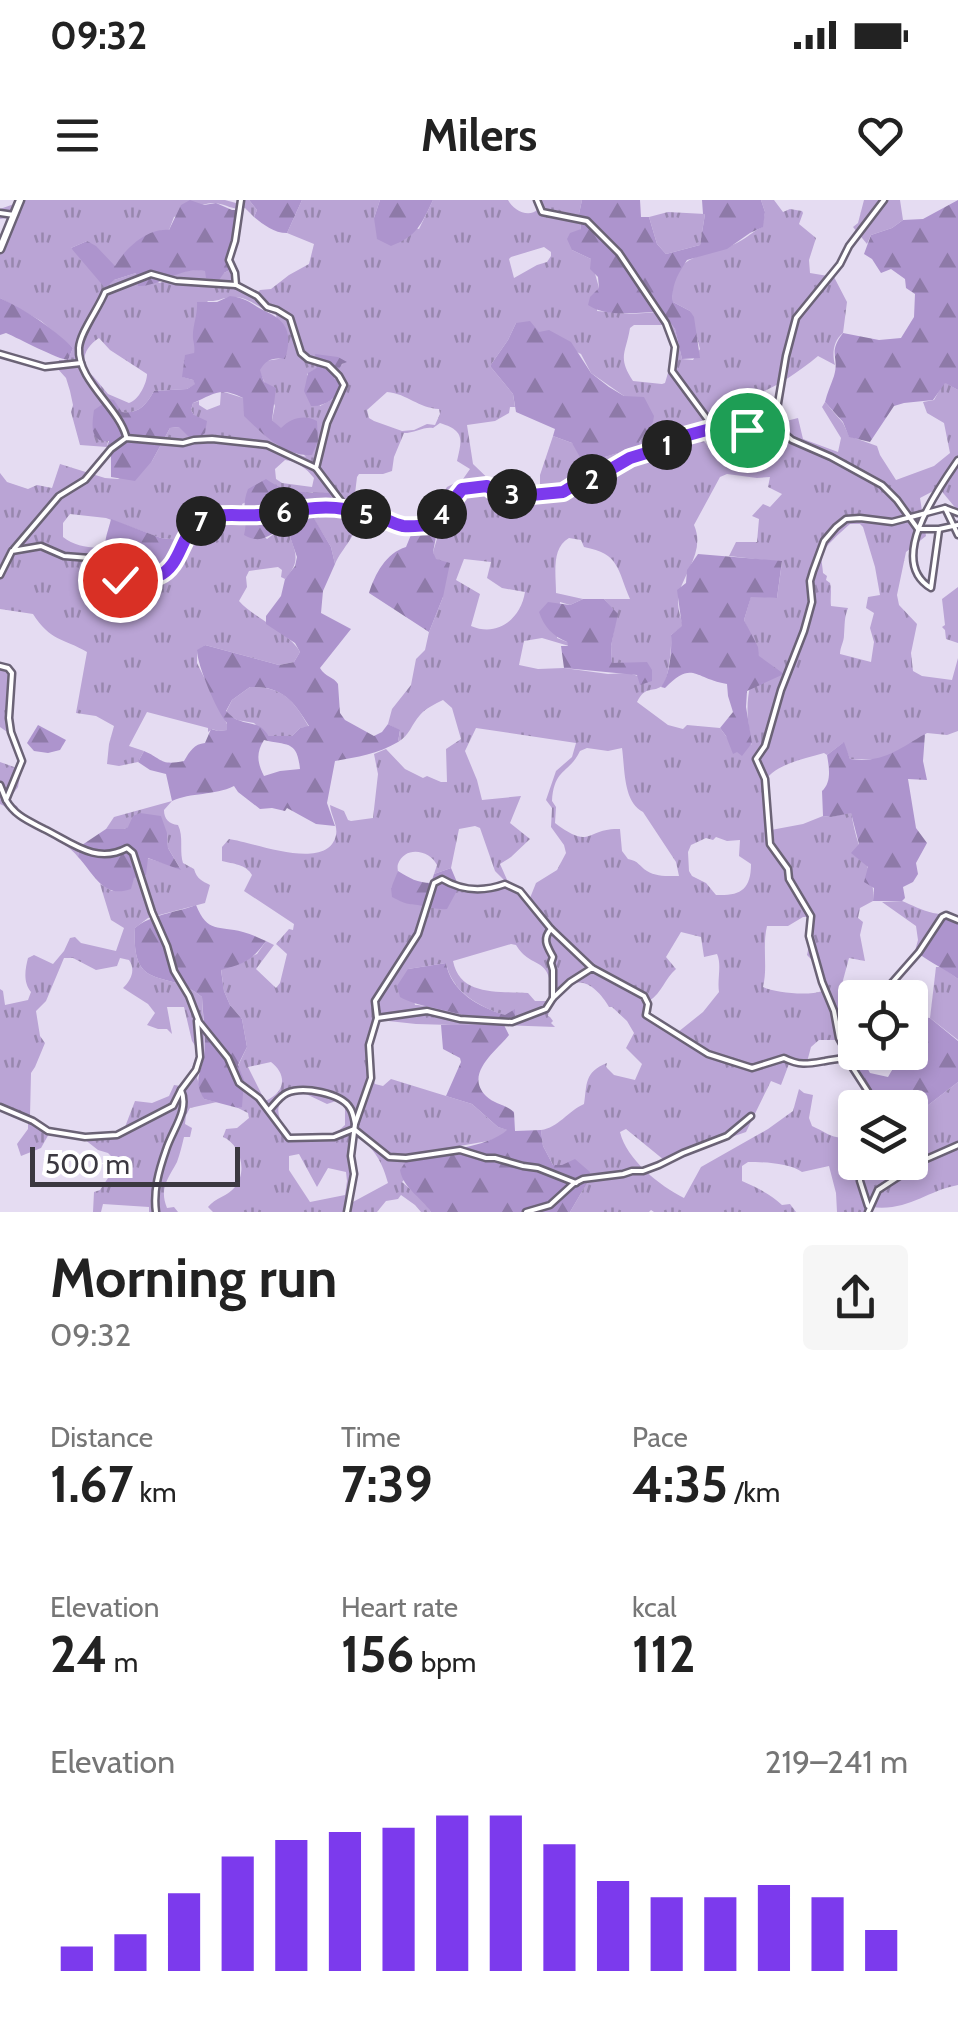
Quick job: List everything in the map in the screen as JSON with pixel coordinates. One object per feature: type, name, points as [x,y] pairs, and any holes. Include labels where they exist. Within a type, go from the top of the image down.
[{"type":"street","points":[[0,250],[20,200]]},
{"type":"street","points":[[236,285],[229,260],[240,200]]},
{"type":"street","points":[[537,200],[542,212],[591,224],[619,254],[666,323],[675,347],[672,371],[714,428]]},
{"type":"street","points":[[884,200],[796,318],[776,416],[792,440],[882,484],[918,528],[956,525]]},
{"type":"street","points":[[0,213],[14,215]]},
{"type":"street","points":[[126,438],[122,423],[80,362],[80,342],[107,290],[151,274],[176,281],[236,285],[290,318],[301,353],[328,365],[344,385],[327,422],[316,468]]},
{"type":"street","points":[[0,354],[45,367],[80,362]]},
{"type":"street","points":[[12,551],[41,546],[64,556],[103,559],[116,568],[120,580],[141,580],[165,572],[190,531],[213,516],[314,508],[375,515],[406,526],[434,525],[462,489],[487,486],[495,492],[521,496],[563,492],[681,437],[714,428],[747,430],[776,416]]},
{"type":"street","points":[[0,575],[12,551],[44,510],[58,496],[85,480],[103,457],[126,438],[267,444],[316,468],[346,510]]},
{"type":"street","points":[[940,529],[931,588],[920,576],[913,556],[914,541],[938,488],[958,460]]},
{"type":"street","points":[[838,1031],[816,964],[810,936],[811,916],[789,879],[788,869],[770,844],[766,780],[756,759],[765,746],[804,631],[812,602],[810,581],[824,541],[846,519],[892,522],[944,508],[958,513]]},
{"type":"street","points":[[944,508],[958,535]]},
{"type":"street","points":[[0,666],[12,673],[9,718],[22,761],[6,800]]},
{"type":"street","points":[[0,785],[9,806],[28,822],[77,849],[108,854],[127,848],[133,853],[174,971],[196,1016],[228,1058],[239,1084],[259,1098],[289,1138],[334,1136],[355,1127]]},
{"type":"street","points":[[347,1212],[354,1174],[350,1156],[355,1127],[372,1078],[369,1045],[377,1018],[376,1000],[418,934],[434,883],[442,879],[466,890],[491,890],[505,884],[520,891],[551,929],[592,968],[644,996],[648,1004],[646,1014],[708,1054],[752,1068],[784,1058],[810,1065],[838,1060]]},
{"type":"street","points":[[894,980],[942,917],[958,920]]},
{"type":"street","points":[[551,929],[545,941],[554,970],[553,998]]},
{"type":"street","points":[[377,1018],[427,1010],[460,1019],[512,1022],[546,1008],[592,968]]},
{"type":"street","points":[[0,1107],[33,1120],[48,1131],[85,1137],[117,1135],[143,1124],[170,1108],[196,1070],[200,1038],[196,1016]]},
{"type":"street","points":[[156,1212],[154,1197],[166,1146],[183,1111],[181,1090]]},
{"type":"street","points":[[269,1110],[286,1093],[320,1093],[338,1098],[350,1107],[355,1127],[389,1157],[460,1150],[538,1168],[576,1182]]},
{"type":"street","points":[[526,1212],[550,1205],[576,1182],[659,1166],[727,1136],[751,1116]]},
{"type":"street","points":[[868,1209],[878,1190],[924,1160],[958,1145]]},
{"type":"street","points":[[860,1180],[868,1209]]},
{"type":"green space","points":[[16,200],[249,200],[257,210],[254,217],[245,208],[213,203],[174,217],[169,230],[138,241],[115,267],[87,241],[71,248],[114,280],[136,273],[160,283],[184,271],[224,273],[235,267],[239,282],[257,293],[271,289],[309,264],[314,244],[287,233],[302,200],[380,200],[374,218],[419,229],[433,200],[508,200],[517,210],[530,213],[538,209],[536,200],[582,200],[581,229],[572,250],[591,259],[599,288],[597,311],[662,312],[675,329],[682,359],[693,360],[700,349],[690,311],[673,302],[677,272],[684,263],[730,246],[762,227],[765,212],[761,200],[774,200],[783,212],[802,211],[799,224],[816,238],[809,260],[810,273],[834,277],[847,302],[843,333],[834,348],[835,365],[818,356],[768,389],[713,411],[701,437],[713,453],[740,460],[759,428],[798,418],[803,439],[838,452],[841,438],[822,407],[825,402],[849,436],[877,446],[896,480],[934,466],[950,453],[944,423],[927,413],[923,402],[934,400],[944,382],[958,390],[958,511],[939,488],[920,498],[926,536],[906,552],[897,595],[899,605],[917,624],[911,653],[913,671],[952,680],[958,658],[958,731],[947,735],[927,733],[881,759],[850,759],[843,743],[827,755],[793,762],[767,778],[771,830],[851,812],[871,879],[873,901],[860,908],[858,918],[863,922],[860,935],[865,961],[849,958],[843,980],[838,980],[838,1040],[819,1040],[811,1047],[807,1062],[838,1059],[838,1062],[805,1067],[789,1064],[781,1085],[771,1081],[746,1132],[664,1160],[626,1129],[620,1132],[629,1152],[645,1171],[684,1198],[701,1167],[793,1111],[799,1089],[813,1095],[809,1118],[812,1126],[838,1137],[838,1180],[928,1180],[928,1105],[958,1082],[958,1185],[895,1207],[837,1212],[829,1166],[802,1172],[784,1165],[748,1162],[742,1166],[742,1181],[782,1205],[790,1204],[796,1212],[570,1212],[587,1183],[562,1165],[553,1165],[543,1146],[541,1130],[584,1104],[588,1079],[594,1070],[607,1063],[614,1075],[635,1080],[642,1064],[626,1048],[634,1033],[627,1021],[584,983],[571,984],[556,998],[548,1016],[555,1027],[504,1025],[515,1016],[514,1010],[506,1016],[468,997],[454,982],[446,963],[408,969],[415,1005],[469,1016],[486,1026],[379,1020],[372,1052],[375,1084],[383,1086],[391,1079],[472,1104],[498,1127],[508,1130],[488,1141],[431,1151],[402,1182],[431,1212],[421,1212],[401,1195],[386,1201],[377,1212],[213,1212],[208,1207],[239,1181],[240,1159],[234,1146],[223,1137],[226,1129],[237,1128],[249,1118],[248,1113],[238,1108],[242,1106],[238,1066],[247,1047],[242,1019],[224,991],[221,969],[257,954],[266,941],[274,945],[256,969],[276,988],[287,954],[276,944],[289,929],[293,930],[294,924],[244,891],[252,875],[243,867],[222,861],[222,847],[229,839],[305,854],[330,846],[336,831],[330,805],[344,811],[351,821],[373,818],[378,774],[374,754],[386,749],[405,769],[423,778],[447,782],[446,749],[461,739],[452,708],[443,700],[431,706],[398,742],[400,731],[388,724],[392,709],[411,685],[416,659],[425,650],[443,597],[433,552],[448,502],[437,502],[447,487],[463,479],[470,469],[457,461],[460,437],[454,429],[440,423],[433,428],[404,433],[392,471],[359,474],[354,502],[357,511],[374,512],[415,525],[414,528],[358,515],[353,535],[335,564],[331,547],[312,516],[313,492],[297,493],[277,487],[242,504],[247,522],[267,539],[287,528],[295,560],[285,579],[278,567],[249,571],[247,587],[239,601],[288,638],[300,652],[294,662],[279,665],[205,645],[197,651],[197,663],[227,730],[208,732],[208,728],[147,712],[129,746],[144,751],[138,762],[107,764],[114,726],[96,716],[76,713],[87,652],[51,634],[33,614],[0,609],[0,473],[7,482],[28,489],[37,485],[52,488],[60,464],[118,479],[152,461],[170,428],[179,427],[194,415],[193,403],[199,401],[207,410],[220,405],[221,391],[243,398],[279,448],[306,457],[272,420],[275,406],[259,370],[265,361],[285,358],[276,315],[235,297],[208,301],[197,317],[196,349],[183,377],[196,384],[187,389],[154,391],[133,412],[122,412],[114,401],[107,447],[80,445],[70,391],[57,368],[59,360],[68,360],[73,348],[41,321],[0,298],[0,240],[8,218],[0,219],[0,209]],"holes":[[[544,247],[551,252],[547,262],[514,278],[511,257]],[[516,323],[581,354],[591,373],[652,422],[640,446],[595,460],[572,443],[553,436],[540,475],[540,491],[501,491],[473,464],[467,425],[495,421],[515,407],[513,394],[490,366]],[[663,325],[666,329],[673,356],[665,383],[633,381],[624,360],[630,328]],[[99,338],[147,374],[144,386],[129,403],[108,394],[86,371],[88,348]],[[345,362],[336,374],[335,398],[320,406],[307,374],[319,367]],[[387,392],[439,409],[440,414],[435,425],[402,431],[369,418],[367,410]],[[285,460],[297,463],[314,478],[312,487],[276,479],[275,469]],[[727,474],[770,477],[768,487],[782,494],[770,507],[763,504],[752,516],[759,519],[757,542],[736,542],[729,556],[782,562],[777,598],[751,596],[744,620],[759,656],[748,699],[752,744],[737,751],[720,728],[687,725],[683,729],[668,725],[637,702],[643,693],[663,685],[670,661],[671,635],[683,626],[678,597],[696,551],[694,525],[720,477]],[[70,514],[106,518],[161,538],[181,540],[177,569],[156,583],[117,566],[105,544],[98,548],[84,546],[63,537],[63,523]],[[850,524],[863,527],[880,595],[868,597],[866,608],[874,613],[870,628],[874,642],[871,662],[840,654],[848,608],[831,606],[830,583],[823,573],[821,555]],[[569,538],[581,540],[584,547],[605,554],[616,564],[630,599],[604,599],[617,614],[612,663],[652,681],[629,673],[519,665],[524,641],[542,638],[569,646],[557,638],[560,602],[570,605],[583,599],[556,593],[559,548]],[[464,559],[491,562],[487,578],[502,588],[525,592],[513,617],[490,629],[471,626],[480,594],[456,580]],[[476,728],[576,743],[572,757],[556,771],[546,800],[552,808],[551,827],[566,853],[557,870],[536,883],[530,898],[508,882],[500,864],[530,839],[510,823],[521,796],[482,800],[465,751]],[[587,748],[622,748],[632,801],[676,862],[679,876],[655,874],[628,859],[622,851],[620,829],[583,837],[555,823],[553,790]],[[475,826],[480,828],[495,871],[504,882],[468,888],[391,888],[401,858],[412,852],[434,860],[434,874],[451,868],[459,829]],[[706,838],[740,840],[739,856],[751,864],[749,880],[742,890],[716,895],[706,883],[692,876],[688,852],[691,845]],[[807,917],[807,955],[822,991],[792,993],[763,987],[767,926],[788,926]],[[681,932],[701,937],[704,957],[717,954],[719,992],[703,1012],[678,1032],[648,1013],[649,1001],[676,969],[666,957]],[[511,944],[544,968],[551,996],[548,1001],[535,1001],[528,993],[483,990],[464,981],[453,961]],[[271,1062],[280,1072],[282,1083],[277,1093],[265,1101],[248,1067]],[[306,1094],[327,1104],[339,1100],[345,1105],[345,1125],[334,1135],[292,1136],[281,1122],[279,1105],[290,1095]],[[356,1137],[377,1156],[388,1183],[351,1203],[356,1172],[352,1151]],[[299,1154],[317,1187],[328,1168],[346,1172],[345,1195],[310,1202],[289,1170],[289,1156]]]},
{"type":"green space","points":[[190,200],[241,210],[233,254],[235,267],[219,280],[206,278],[205,271],[196,270],[138,286],[136,273],[114,280],[105,288],[71,248],[87,241],[115,266],[138,240],[153,232],[169,230],[181,205]]},
{"type":"green space","points":[[249,200],[302,200],[287,233],[273,230],[254,217],[257,210]]},
{"type":"green space","points":[[380,200],[433,200],[417,229],[391,246],[377,239],[374,218]]},
{"type":"green space","points":[[582,200],[640,200],[641,217],[649,217],[657,244],[666,254],[700,245],[705,214],[702,200],[761,200],[765,212],[763,227],[727,249],[687,260],[676,280],[673,302],[694,317],[700,358],[682,359],[675,329],[662,312],[615,313],[588,305],[599,288],[598,277],[590,269],[591,259],[572,250],[567,239],[570,233],[581,229]]},
{"type":"green space","points":[[864,200],[900,200],[903,220],[871,235],[867,244],[853,227],[858,223]]},
{"type":"green space","points":[[958,200],[958,390],[945,383],[933,400],[894,406],[870,442],[849,437],[843,422],[825,402],[835,369],[838,340],[843,333],[879,340],[901,338],[914,317],[915,294],[906,288],[905,279],[891,269],[881,273],[864,254],[871,235],[903,220],[923,219]]},
{"type":"green space","points":[[668,212],[705,214],[700,245],[666,254],[657,244],[649,217]]},
{"type":"green space","points":[[230,296],[250,303],[284,325],[288,337],[285,359],[270,360],[260,370],[264,382],[276,388],[272,420],[281,428],[298,418],[317,421],[318,441],[312,455],[292,452],[275,443],[244,416],[243,398],[223,392],[193,403],[194,415],[207,421],[200,437],[189,437],[179,427],[170,428],[152,461],[135,481],[111,477],[109,441],[95,436],[94,410],[110,399],[122,412],[133,412],[154,391],[187,389],[195,384],[182,377],[185,355],[194,353],[197,302],[217,302]]},
{"type":"green space","points":[[0,298],[65,340],[73,348],[68,360],[6,333],[0,335]]},
{"type":"green space","points":[[530,321],[539,332],[549,330],[571,342],[591,373],[609,387],[624,396],[644,397],[654,416],[639,442],[641,446],[595,460],[581,459],[572,443],[553,436],[555,429],[516,412],[513,394],[490,366],[516,323]]},
{"type":"green space","points":[[315,354],[347,362],[334,378],[343,385],[338,394],[326,403],[311,406],[304,391],[308,373],[318,367]]},
{"type":"green space","points":[[266,479],[288,490],[329,493],[333,500],[313,504],[312,515],[331,547],[335,564],[323,591],[321,613],[351,629],[320,668],[338,684],[340,713],[345,720],[374,736],[388,724],[400,730],[398,742],[390,746],[335,761],[327,803],[335,826],[316,824],[287,808],[260,809],[234,786],[172,801],[166,774],[138,762],[144,751],[166,762],[184,761],[195,746],[205,743],[211,729],[227,730],[197,650],[205,645],[279,665],[294,662],[300,652],[295,643],[266,624],[266,616],[281,596],[297,557],[287,528],[262,539],[244,535],[248,489]],"holes":[[[250,687],[286,696],[309,726],[292,736],[269,736],[258,726],[236,719],[226,711],[232,700]],[[264,740],[294,749],[300,769],[264,776],[258,758]]]},
{"type":"green space","points":[[437,502],[448,502],[452,509],[445,528],[437,532],[433,552],[436,559],[450,563],[443,597],[429,632],[369,593],[382,565],[406,547],[415,525],[428,521]]},
{"type":"green space","points":[[111,519],[161,538],[181,540],[180,557],[165,579],[157,584],[139,584],[108,556],[105,543]]},
{"type":"green space","points":[[698,554],[782,561],[777,598],[751,597],[744,620],[759,656],[784,674],[747,691],[752,743],[742,756],[733,754],[720,728],[733,712],[727,684],[688,673],[661,687],[671,655],[671,635],[682,626],[677,590],[686,583],[687,570]]},
{"type":"green space","points":[[958,587],[958,643],[946,639],[942,599]]},
{"type":"green space","points":[[583,599],[604,599],[618,614],[611,646],[612,663],[647,662],[652,681],[640,685],[637,675],[564,668],[561,646],[568,646],[567,642],[550,630],[539,612],[548,602],[570,605]]},
{"type":"green space","points":[[0,663],[13,669],[11,721],[23,760],[18,787],[10,803],[26,817],[79,847],[78,857],[0,804],[0,762],[17,768],[21,760],[10,734],[0,727]]},
{"type":"green space","points":[[250,687],[279,692],[309,727],[300,728],[292,736],[269,736],[254,723],[237,720],[226,712],[232,700]]},
{"type":"green space","points":[[38,725],[66,740],[60,750],[34,751],[27,743]]},
{"type":"green space","points":[[925,734],[923,761],[927,780],[908,779],[916,828],[927,843],[916,863],[918,874],[903,887],[902,901],[873,901],[874,888],[864,882],[868,867],[851,853],[859,844],[851,813],[823,816],[822,791],[829,774],[827,755],[844,742],[850,759],[872,759],[890,754]]},
{"type":"green space","points":[[172,801],[164,813],[180,830],[183,863],[210,885],[205,903],[148,918],[135,928],[135,949],[145,971],[202,997],[205,1055],[197,1078],[204,1099],[217,1102],[190,1108],[186,1115],[185,1124],[192,1128],[190,1137],[184,1137],[164,1189],[167,1208],[174,1207],[178,1212],[149,1212],[149,1207],[103,1204],[101,1212],[93,1212],[94,1192],[100,1190],[118,1163],[84,1139],[50,1132],[41,1148],[21,1156],[17,1144],[28,1129],[28,1121],[0,1110],[0,989],[5,1005],[28,1000],[28,958],[34,955],[53,964],[70,938],[116,951],[124,928],[111,920],[100,884],[112,891],[134,878],[147,858],[180,868],[168,848],[167,833],[129,827],[106,829],[114,817]],"holes":[[[64,958],[73,958],[96,970],[117,966],[120,958],[129,960],[132,975],[123,988],[155,1013],[147,1025],[167,1029],[172,1034],[167,1007],[184,1007],[198,1050],[189,1078],[181,1086],[174,1085],[169,1096],[152,1103],[135,1101],[120,1132],[83,1135],[42,1126],[30,1116],[31,1073],[45,1043],[36,1011],[46,1001]]]},
{"type":"green space","points":[[133,816],[161,816],[168,848],[181,870],[148,858],[146,875],[134,878],[131,889],[113,891],[100,884],[78,857],[79,847],[106,829],[128,827]]},
{"type":"green space","points":[[451,868],[459,887],[447,909],[408,904],[392,897],[398,871],[431,883],[434,874]]},
{"type":"green space","points":[[902,901],[929,912],[958,917],[958,923],[944,918],[919,954],[915,951],[916,926],[882,902]]},
{"type":"green space","points":[[196,905],[215,927],[266,941],[246,961],[221,970],[230,1005],[242,1019],[247,1047],[238,1065],[244,1080],[242,1107],[238,1108],[204,1099],[200,1091],[198,1079],[205,1049],[202,997],[145,971],[135,949],[135,928]]},
{"type":"green space","points":[[944,918],[958,923],[958,979],[919,954]]},
{"type":"green space","points":[[446,963],[460,990],[476,1003],[505,1015],[515,1009],[515,1016],[504,1025],[509,1035],[481,1070],[480,1087],[489,1099],[514,1112],[515,1131],[541,1130],[543,1146],[553,1165],[575,1159],[590,1172],[570,1212],[431,1212],[402,1176],[400,1170],[410,1155],[475,1145],[507,1130],[472,1104],[446,1096],[461,1062],[443,1049],[441,1025],[484,1025],[468,1016],[400,997],[397,986],[408,969]]},
{"type":"green space","points":[[936,967],[958,979],[958,1040],[930,1018]]},
{"type":"green space","points":[[928,1018],[958,1041],[958,1082],[928,1105],[928,1090],[866,1090],[852,1070],[868,1070],[888,1077],[892,1070],[928,1070]]},
{"type":"route","points":[[120,580],[141,580],[165,572],[190,531],[213,516],[325,508],[362,512],[406,526],[434,525],[462,489],[487,486],[495,492],[521,496],[563,492],[681,437],[714,428],[747,430]]}]
